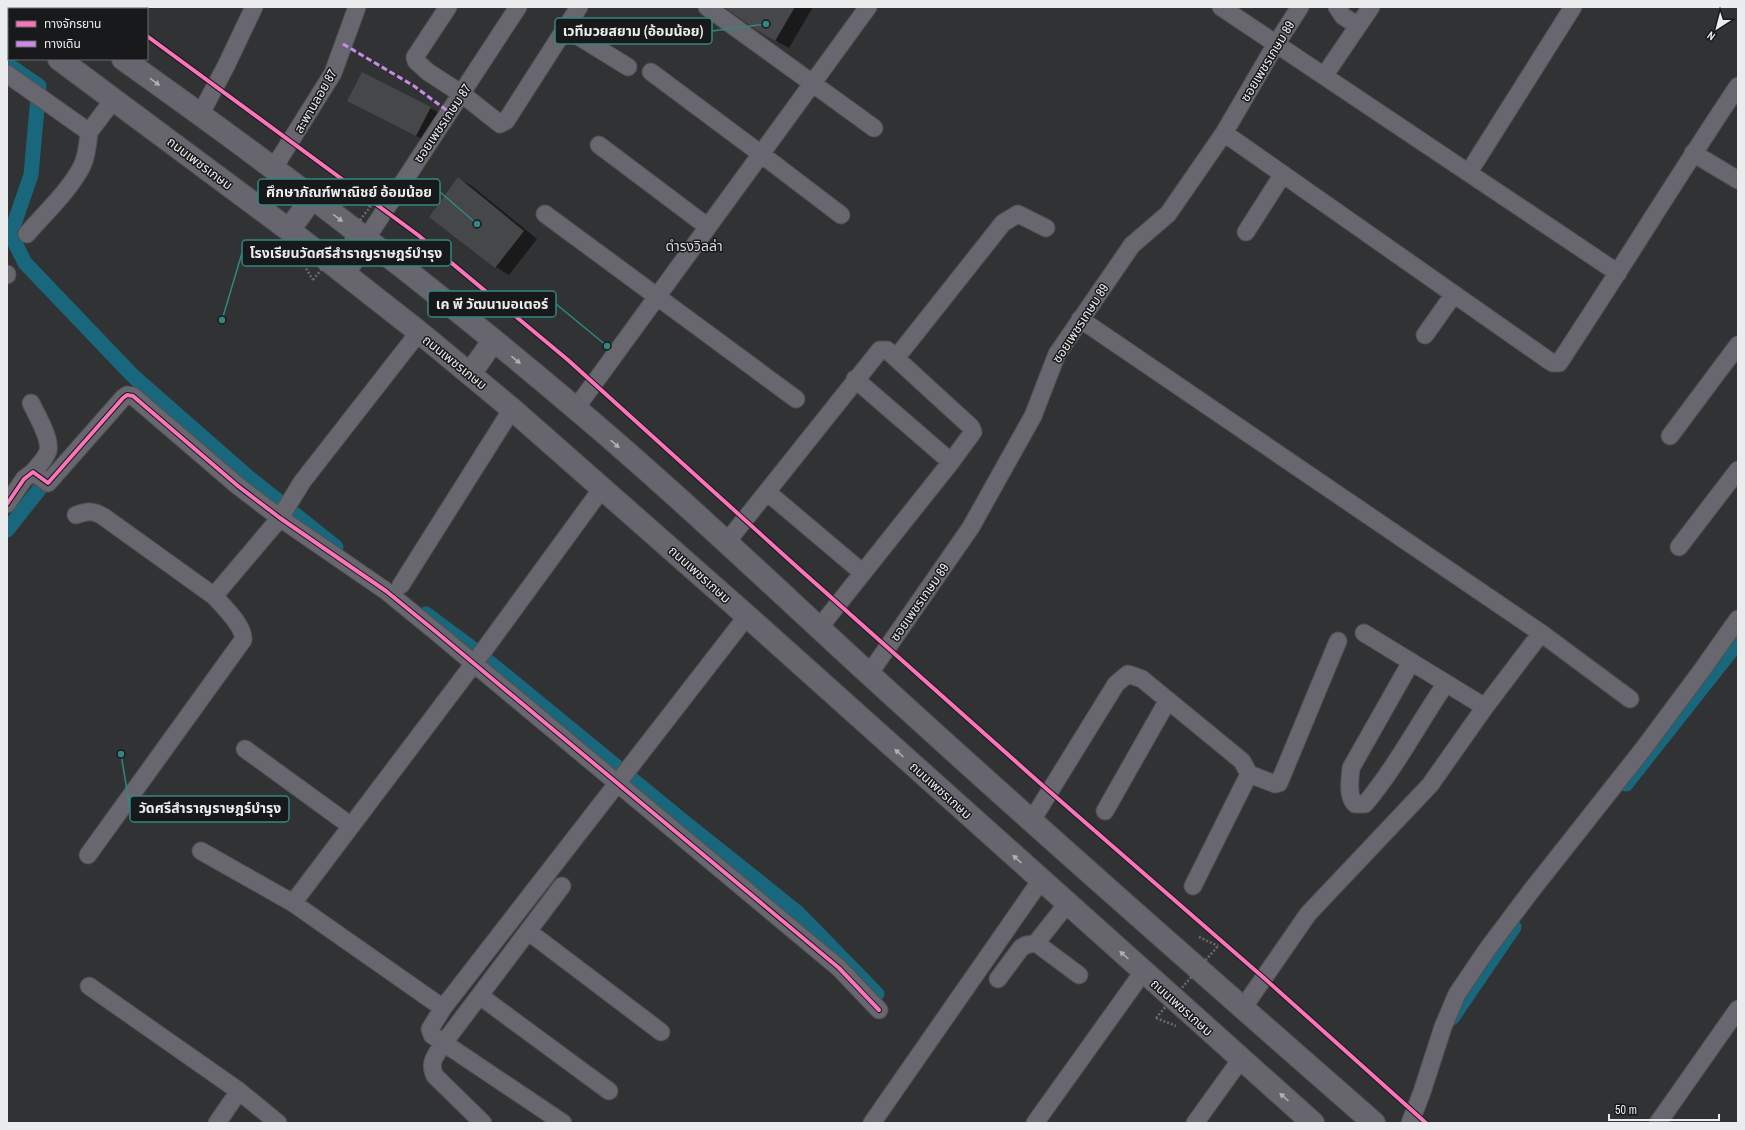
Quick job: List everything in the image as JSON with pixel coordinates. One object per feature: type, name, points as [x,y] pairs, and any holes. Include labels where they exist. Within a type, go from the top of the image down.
[{"type":"main road","name":"ถนนเพชรเกษม","points":[[60,60],[289,230],[419,332],[512,409],[747,616],[1313,1123]]},
{"type":"main road","points":[[124,60],[366,239],[576,408],[869,674],[1374,1123]]},
{"type":"main road","points":[[289,230],[312,198]]},
{"type":"main road","points":[[344,273],[366,239]]},
{"type":"main road","points":[[470,374],[493,341]]},
{"type":"street","points":[[200,115],[226,66],[254,7]]},
{"type":"street","name":"สะพานลอย 87","points":[[273,169],[333,73],[357,7]]},
{"type":"street","points":[[448,7],[415,60],[428,72],[462,94],[500,124],[506,121],[579,7]]},
{"type":"street","name":"ซอยเพชรเกษม 87","points":[[366,239],[376,206],[462,94],[518,7]]},
{"type":"street","points":[[707,7],[874,128]]},
{"type":"street","points":[[576,408],[868,7]]},
{"type":"street","points":[[1221,7],[1618,273]]},
{"type":"street","name":"ซอยเพชรเกษม 89","points":[[869,674],[971,527],[1034,416],[1057,354],[1132,245],[1168,214],[1224,133],[1276,44],[1300,7]]},
{"type":"street","points":[[1337,7],[1343,16],[1358,26]]},
{"type":"street","points":[[1324,76],[1371,7]]},
{"type":"street","points":[[1469,172],[1570,8]]},
{"type":"street","points":[[565,28],[628,67]]},
{"type":"street","points":[[651,72],[841,215]]},
{"type":"street","points":[[8,74],[89,132]]},
{"type":"street","points":[[1224,133],[1553,363],[1559,362],[1618,273],[1693,153],[1738,86]]},
{"type":"street","points":[[27,234],[71,183],[82,165],[87,150],[89,132],[114,99]]},
{"type":"street","points":[[599,145],[708,227]]},
{"type":"street","points":[[1693,153],[1738,180]]},
{"type":"street","points":[[1246,232],[1283,174]]},
{"type":"street","points":[[545,214],[796,399]]},
{"type":"street","points":[[896,358],[1003,223],[1018,214],[1046,228]]},
{"type":"street","points":[[1425,335],[1454,294]]},
{"type":"street","points":[[1080,319],[1541,633],[1630,699]]},
{"type":"street","points":[[214,596],[284,511],[302,482],[419,332]]},
{"type":"street","points":[[726,543],[855,379],[880,350],[883,348],[887,350],[971,427],[972,435],[819,628]]},
{"type":"street","points":[[1670,436],[1737,350]]},
{"type":"street","points":[[855,379],[952,462]]},
{"type":"street","points":[[7,504],[24,479],[38,476],[126,395],[133,396],[233,481],[284,511],[386,591],[477,658],[622,778],[838,968],[879,1010]]},
{"type":"street","points":[[31,403],[45,434],[48,446],[48,452],[38,476]]},
{"type":"street","points":[[401,586],[512,409]]},
{"type":"street","points":[[1679,547],[1738,470]]},
{"type":"street","points":[[293,903],[603,488]]},
{"type":"street","points":[[766,492],[863,573]]},
{"type":"street","points":[[76,515],[95,511],[104,517],[214,596],[238,625],[244,635],[243,640],[88,855]]},
{"type":"street","points":[[563,1123],[443,1044],[432,1035],[430,1030],[443,1008],[747,616]]},
{"type":"street","points":[[1410,1123],[1443,1027],[1457,994],[1486,951],[1644,748],[1738,619]]},
{"type":"street","points":[[1364,633],[1485,707]]},
{"type":"street","points":[[1243,1008],[1308,914],[1430,785],[1485,707],[1541,633]]},
{"type":"street","points":[[1032,820],[1116,684],[1128,674],[1142,679],[1242,761],[1249,774],[1275,784],[1279,783],[1338,641]]},
{"type":"street","points":[[1411,662],[1351,768],[1350,788],[1353,802],[1355,804],[1365,804],[1380,787],[1446,683]]},
{"type":"street","points":[[1105,811],[1168,700]]},
{"type":"street","points":[[246,749],[351,826]]},
{"type":"street","points":[[1192,886],[1249,774]]},
{"type":"street","points":[[201,851],[293,903],[443,1008]]},
{"type":"street","points":[[872,1123],[1041,880]]},
{"type":"street","points":[[483,1123],[435,1076],[432,1068],[432,1061],[443,1044],[529,932],[562,886]]},
{"type":"street","points":[[998,979],[1022,948],[1026,945],[1036,943],[1067,904]]},
{"type":"street","points":[[529,932],[661,1032]]},
{"type":"street","points":[[1036,943],[1079,975]]},
{"type":"street","points":[[1035,1123],[1143,972]]},
{"type":"street","points":[[89,986],[239,1091],[278,1123]]},
{"type":"street","points":[[480,996],[609,1091]]},
{"type":"street","points":[[1658,1123],[1738,1009]]},
{"type":"street","points":[[1195,1123],[1241,1058]]},
{"type":"street","points":[[217,1123],[239,1091]]},
{"type":"path","points":[[303,264],[313,280],[376,206],[353,200]]},
{"type":"path","points":[[1176,1026],[1156,1018],[1218,946],[1199,937]]},
{"type":"building","points":[[724,7],[795,7],[775,41]]},
{"type":"building","points":[[362,72],[431,107],[416,136],[347,101]]},
{"type":"building","points":[[458,177],[524,231],[495,268],[429,217]]},
{"type":"waterway","points":[[7,64],[39,86],[31,175],[13,227],[15,243],[25,263],[133,376],[247,476],[336,547]]},
{"type":"waterway","points":[[7,530],[53,472]]},
{"type":"waterway","points":[[426,614],[472,648],[683,821],[797,912],[877,994]]},
{"type":"waterway","points":[[1626,784],[1738,642]]},
{"type":"waterway","points":[[1452,1018],[1514,927]]},
{"type":"marked path","points":[[343,44],[414,86],[449,112]]},
{"type":"cycle path","points":[[148,37],[418,235],[568,360],[797,567],[1041,784],[1264,978],[1426,1123]]},
{"type":"cycle path","points":[[7,504],[24,479],[33,472],[48,483],[123,398],[127,395],[133,396],[238,486],[280,518],[386,591],[435,631],[839,968],[879,1010]]},
{"type":"place","name":"เวทีมวยสยาม (อ้อมน้อย)","points":[[766,24]]},
{"type":"place","name":"ศึกษาภัณฑ์พาณิชย์ อ้อมน้อย","points":[[477,224]]},
{"type":"place","name":"โรงเรียนวัดศรีสําราญราษฎร์บํารุง","points":[[222,320]]},
{"type":"place","name":"เค พี วัฒนามอเตอร์","points":[[607,346]]},
{"type":"place","name":"วัดศรีสําราญราษฎร์บํารุง","points":[[121,754]]},
{"type":"district","name":"ดำรงวิลล่า","points":[[694,246]]}]
